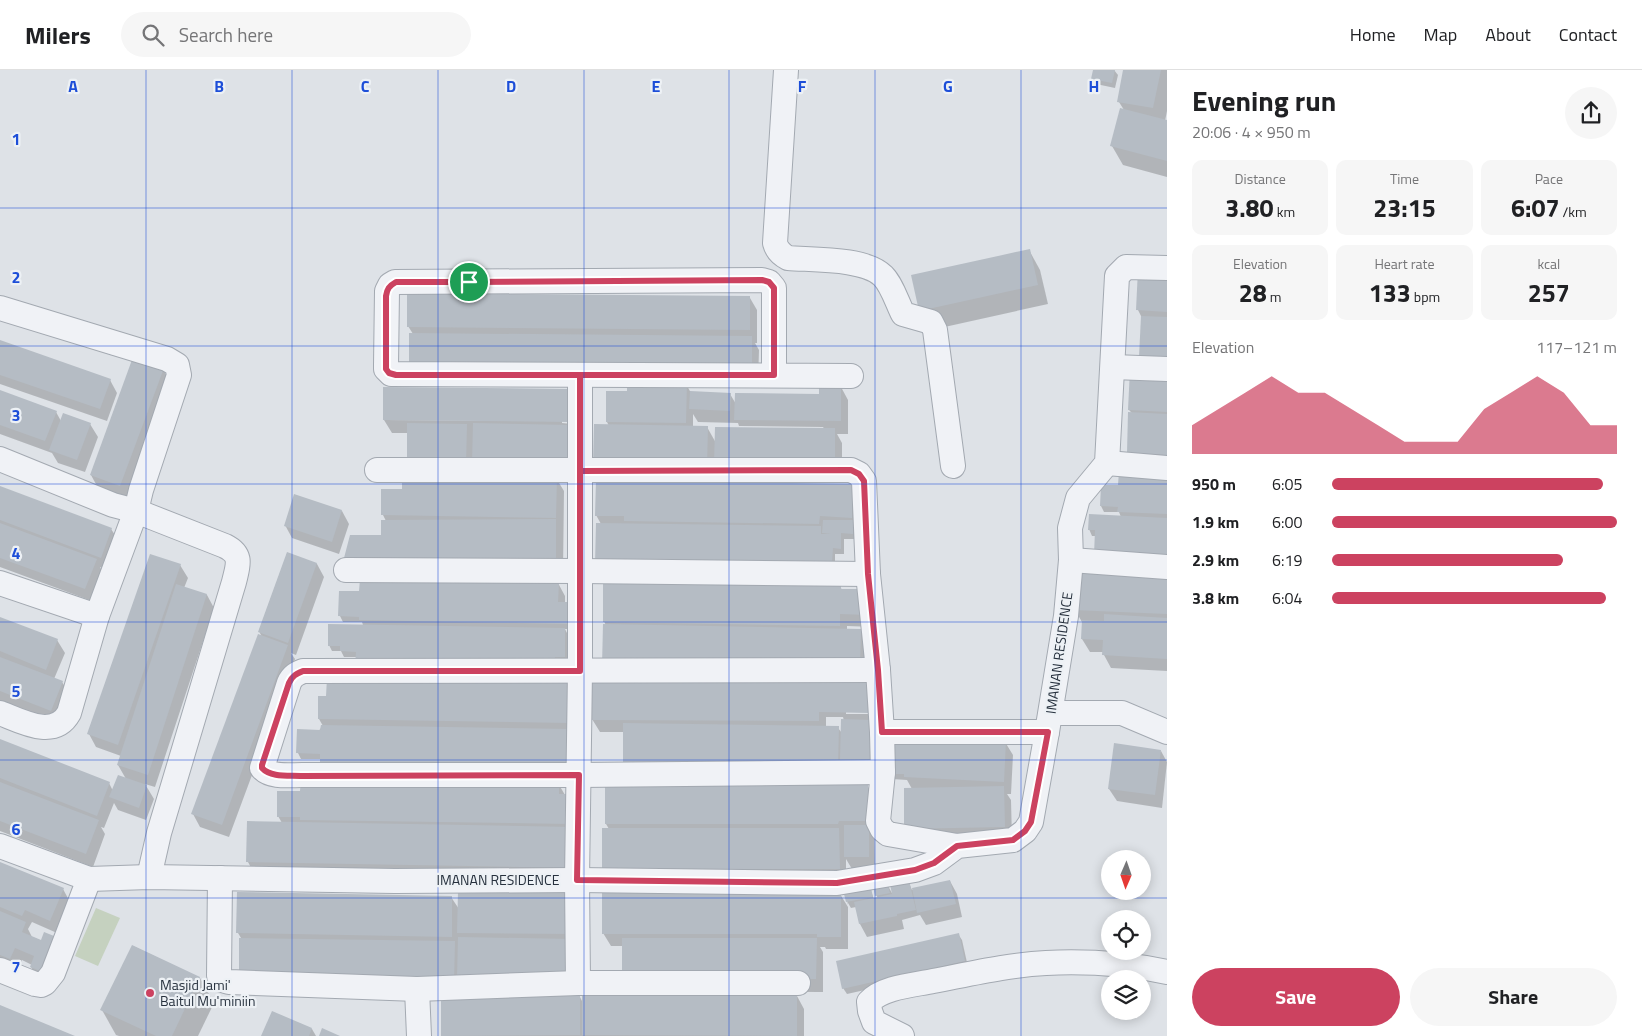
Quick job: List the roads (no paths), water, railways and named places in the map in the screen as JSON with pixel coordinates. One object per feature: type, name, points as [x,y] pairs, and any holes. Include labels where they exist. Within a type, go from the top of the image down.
[{"type":"street","points":[[786,70],[776,247],[781,254],[788,258],[845,262],[869,267],[885,279],[902,314],[931,322],[935,330],[953,466]]},
{"type":"street","points":[[1167,268],[1126,267],[1117,276],[1108,464],[1167,468]]},
{"type":"street","points":[[774,375],[774,288],[769,282],[762,280],[396,282],[390,285],[387,291],[386,369],[392,374],[851,376]]},
{"type":"street","points":[[0,308],[167,359],[177,365],[179,375],[140,490],[136,511],[97,616],[65,720],[50,727],[41,727],[32,726],[0,713]]},
{"type":"street","points":[[1113,367],[1167,370]]},
{"type":"street","points":[[578,983],[580,375]]},
{"type":"street","points":[[0,459],[113,505],[136,511],[225,546],[234,550],[237,555],[238,569],[159,833],[149,877]]},
{"type":"street","name":"IMANAN RESIDENCE","points":[[0,846],[90,879],[149,877],[395,881],[577,880],[837,883],[915,870],[934,863],[957,846],[1013,840],[1025,831],[1031,822],[1066,616],[1071,560],[1070,528],[1078,498],[1108,464]]},
{"type":"street","points":[[376,470],[851,470],[859,474],[864,481],[868,574],[882,732],[882,772],[878,821],[882,829],[888,834],[957,846]]},
{"type":"street","points":[[1071,560],[1167,567]]},
{"type":"street","points":[[346,570],[868,574]]},
{"type":"street","points":[[0,583],[97,616]]},
{"type":"street","points":[[878,670],[303,671],[292,678],[262,768],[266,773],[302,776],[882,772]]},
{"type":"street","points":[[882,732],[1049,723],[1122,713],[1167,732]]},
{"type":"street","points":[[220,878],[219,976],[222,980],[417,989],[578,983],[798,983]]},
{"type":"street","points":[[0,970],[35,984],[41,985],[45,983],[53,973],[90,879]]},
{"type":"street","points":[[902,1036],[874,1022],[869,1002],[880,993],[906,986],[1011,967],[1045,963],[1085,963],[1167,972]]},
{"type":"street","points":[[417,989],[419,1036]]},
{"type":"place","name":"Masjid Jami' Baitul Mu'miniin","points":[[150,993]]}]
